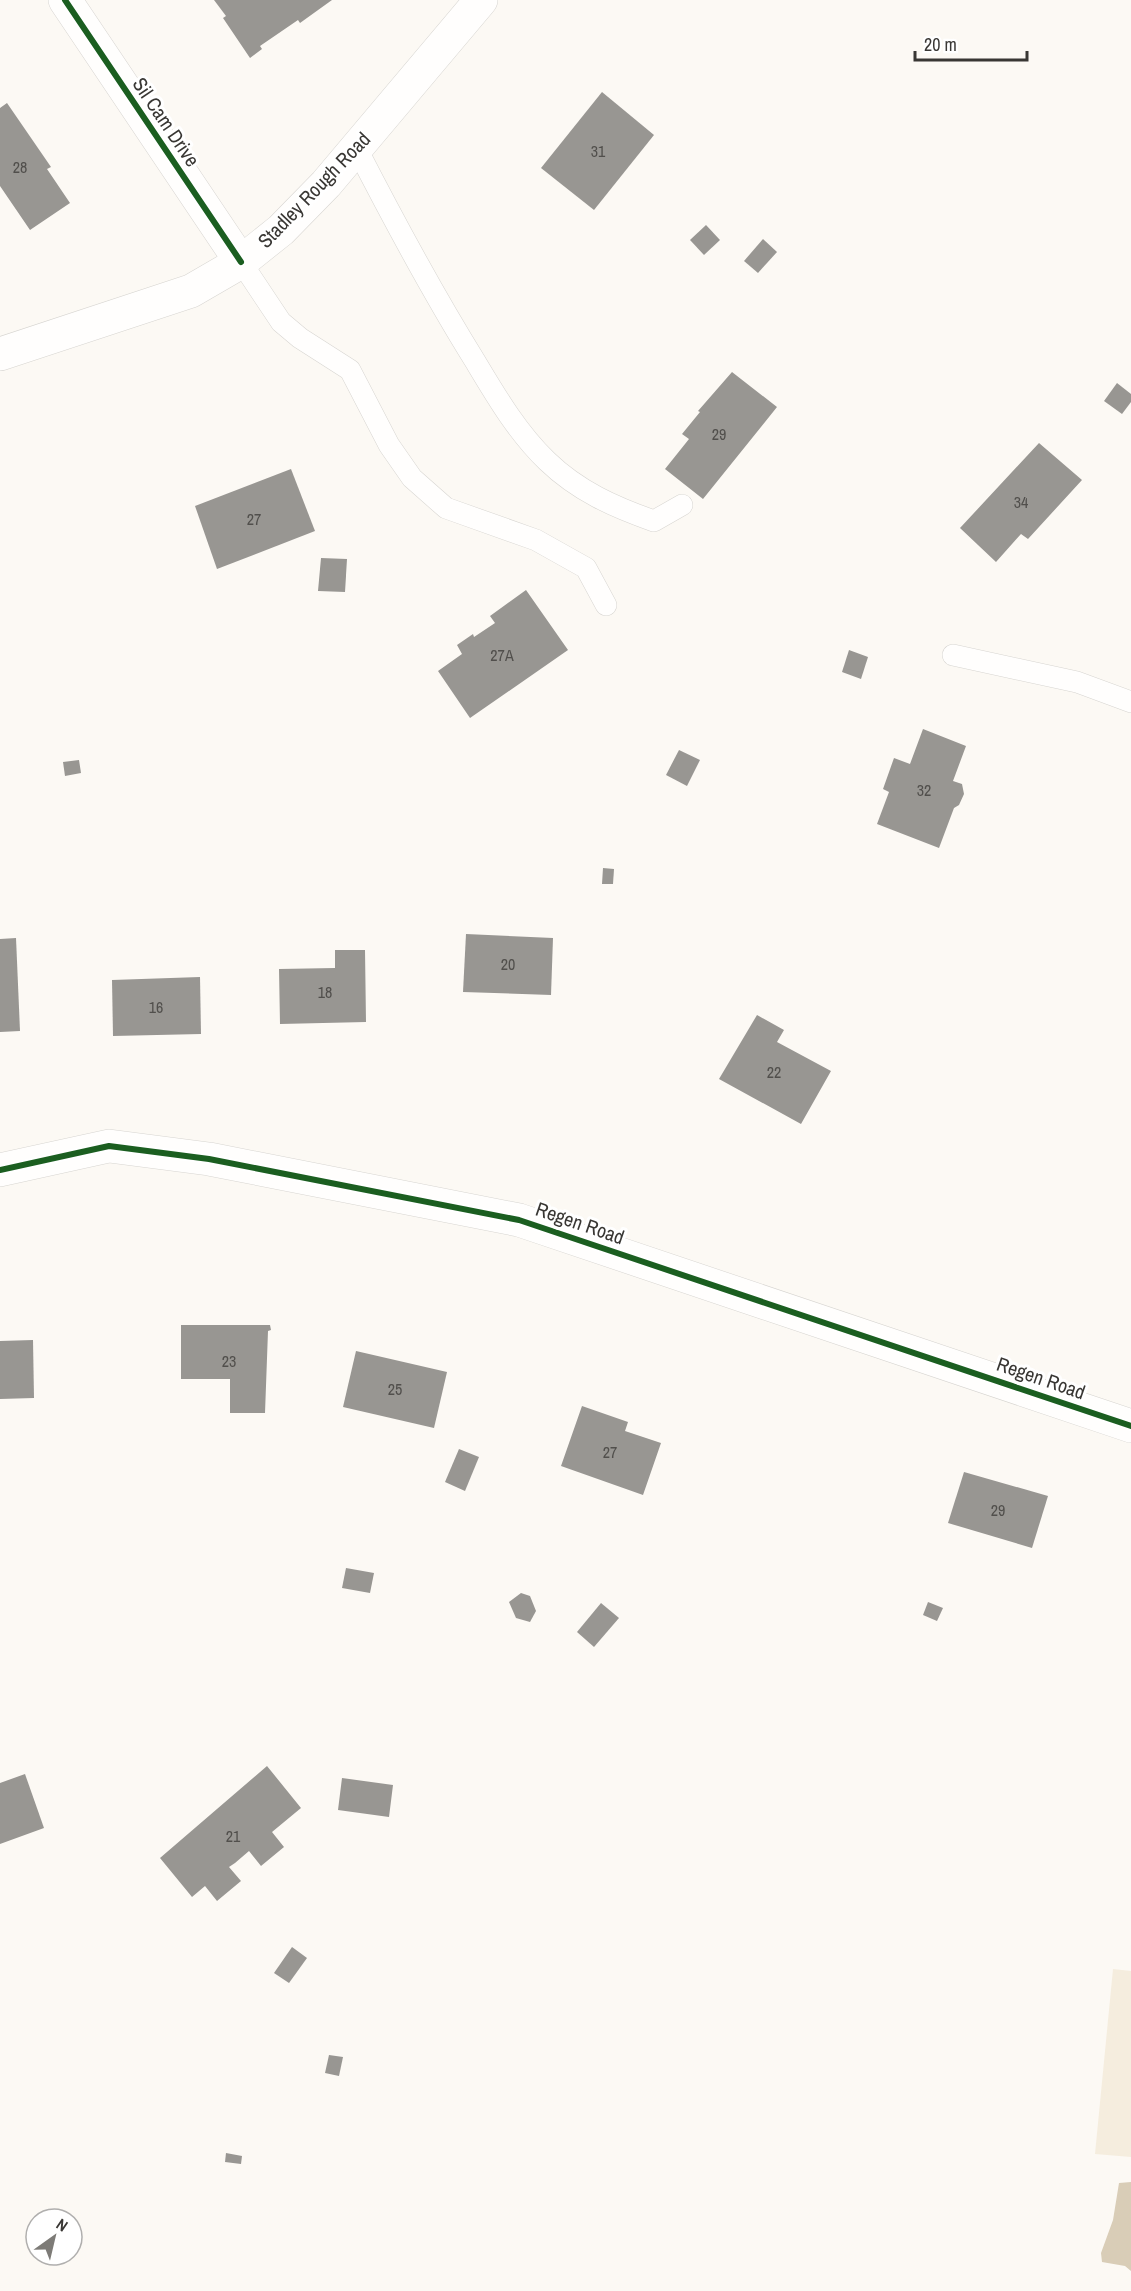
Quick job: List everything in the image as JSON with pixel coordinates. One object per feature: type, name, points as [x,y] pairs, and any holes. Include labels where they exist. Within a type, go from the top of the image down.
[{"type":"street","name":"Sil Cam Drive","points":[[65,0],[241,262]]},
{"type":"street","name":"Stadley Rough Road","points":[[0,354],[191,291],[241,262],[280,230],[357,149],[481,0]]},
{"type":"street","name":"Regen Road","points":[[0,1170],[109,1146],[209,1159],[519,1220],[1131,1426]]},
{"type":"lane","points":[[357,149],[432,292],[520,431],[548,462],[585,491],[612,507],[654,521],[682,505]]},
{"type":"lane","points":[[241,262],[281,322],[300,338],[350,370],[389,445],[412,478],[446,508],[536,540],[586,568],[606,605]]},
{"type":"lane","points":[[953,655],[1077,682],[1131,702]]},
{"type":"shaded area","points":[[1113,1969],[1131,1971],[1131,2157],[1095,2154]]},
{"type":"shaded area","points":[[1131,2182],[1131,2271],[1125,2266],[1102,2262],[1101,2253],[1113,2220],[1119,2183]]},
{"type":"building","points":[[214,0],[332,0],[300,23],[298,20],[260,46],[262,49],[250,58],[223,18],[226,16]]},
{"type":"building","points":[[602,92],[654,135],[594,210],[541,168]]},
{"type":"building","points":[[7,103],[51,167],[47,169],[70,203],[30,230],[0,186],[0,108]]},
{"type":"building","points":[[706,225],[720,240],[704,255],[690,240]]},
{"type":"building","points":[[763,239],[777,252],[758,273],[744,261]]},
{"type":"building","points":[[732,372],[777,407],[703,499],[665,469],[689,439],[682,434],[700,412],[698,411]]},
{"type":"building","points":[[1117,383],[1131,394],[1131,402],[1122,414],[1104,401]]},
{"type":"building","points":[[1039,443],[1082,480],[1028,539],[1021,534],[996,562],[960,528]]},
{"type":"building","points":[[291,469],[315,531],[217,569],[195,506]]},
{"type":"building","points":[[321,558],[347,559],[345,592],[318,591]]},
{"type":"building","points":[[526,590],[568,650],[470,718],[438,671],[462,654],[457,645],[495,623],[490,616]]},
{"type":"building","points":[[849,650],[868,657],[861,679],[842,672]]},
{"type":"building","points":[[923,729],[966,746],[953,781],[962,784],[964,794],[959,805],[954,808],[939,848],[877,824],[889,792],[883,789],[894,758],[910,764]]},
{"type":"building","points":[[679,750],[700,760],[687,786],[666,775]]},
{"type":"building","points":[[79,760],[81,773],[65,776],[63,762]]},
{"type":"building","points":[[603,868],[614,869],[613,884],[602,884]]},
{"type":"building","points":[[466,934],[553,938],[551,995],[463,992]]},
{"type":"building","points":[[16,938],[20,1031],[0,1032],[0,939]]},
{"type":"building","points":[[335,950],[365,950],[366,1022],[280,1024],[279,969],[335,968]]},
{"type":"building","points":[[200,977],[201,1034],[113,1036],[112,980]]},
{"type":"building","points":[[757,1015],[784,1030],[777,1042],[831,1071],[801,1124],[719,1079]]},
{"type":"building","points":[[181,1325],[270,1325],[265,1413],[230,1413],[230,1379],[181,1379]]},
{"type":"building","points":[[33,1340],[34,1398],[0,1399],[0,1341]]},
{"type":"building","points":[[356,1351],[447,1372],[434,1428],[343,1407]]},
{"type":"building","points":[[582,1406],[628,1422],[625,1431],[661,1443],[643,1495],[561,1466]]},
{"type":"building","points":[[459,1449],[479,1457],[465,1491],[445,1482]]},
{"type":"building","points":[[964,1472],[1048,1496],[1032,1548],[948,1523]]},
{"type":"building","points":[[346,1568],[374,1573],[370,1593],[342,1588]]},
{"type":"building","points":[[521,1593],[530,1596],[536,1611],[530,1622],[516,1618],[509,1602]]},
{"type":"building","points":[[928,1602],[943,1608],[937,1621],[923,1615]]},
{"type":"building","points":[[601,1603],[619,1618],[594,1647],[577,1632]]},
{"type":"building","points":[[267,1766],[301,1808],[272,1832],[284,1847],[261,1866],[249,1851],[229,1867],[241,1881],[217,1901],[205,1886],[192,1897],[160,1858]]},
{"type":"building","points":[[25,1774],[44,1828],[0,1844],[0,1783]]},
{"type":"building","points":[[342,1778],[393,1785],[389,1817],[338,1810]]},
{"type":"building","points":[[292,1947],[307,1958],[289,1983],[274,1973]]},
{"type":"building","points":[[329,2055],[343,2057],[339,2076],[325,2073]]},
{"type":"building","points":[[226,2153],[242,2156],[241,2164],[225,2162]]},
{"type":"cycle path","points":[[65,0],[241,262]]},
{"type":"cycle path","points":[[0,1170],[109,1146],[209,1159],[519,1220],[1131,1426]]}]
